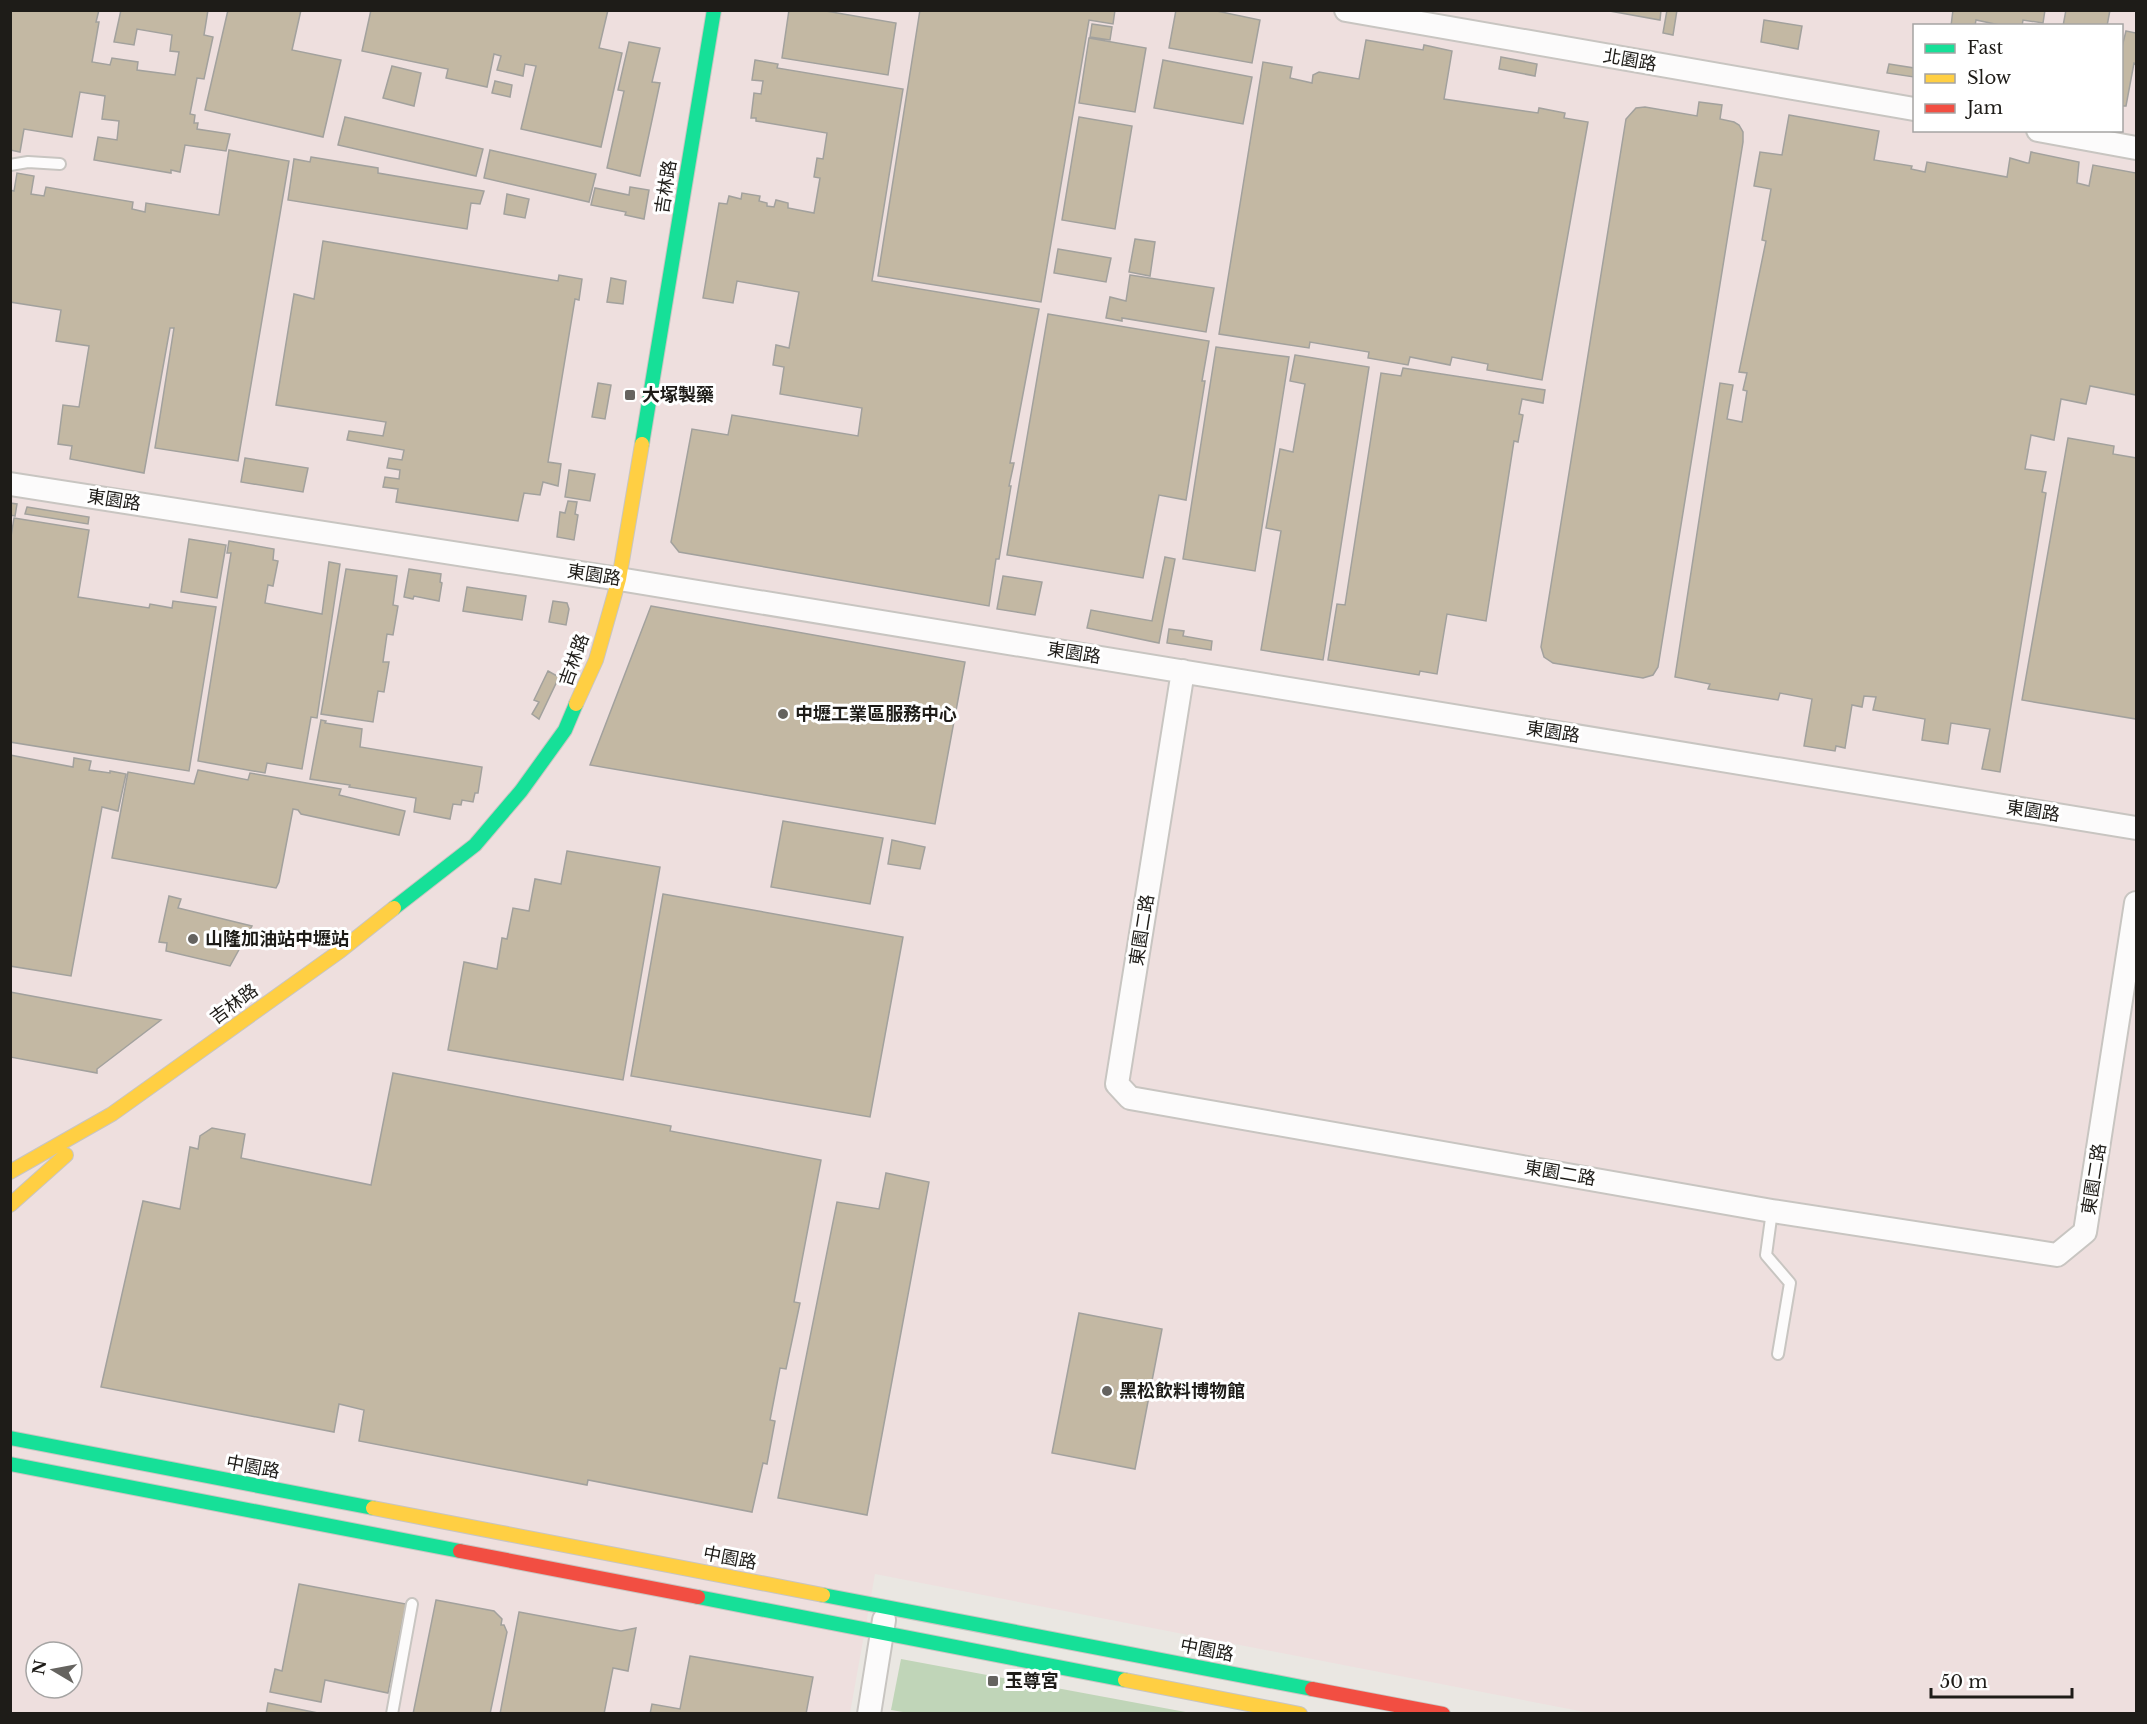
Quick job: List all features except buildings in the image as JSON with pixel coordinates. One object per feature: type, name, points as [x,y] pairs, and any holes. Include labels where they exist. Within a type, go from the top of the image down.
[{"type":"main road","name":"吉林路","points":[[10,1172],[112,1114],[340,951],[475,845],[521,791],[565,730],[596,660],[619,579],[714,10]]},
{"type":"main road","name":"吉林路","points":[[10,1205],[112,1114]]},
{"type":"main road","points":[[20,1427],[47,1446]]},
{"type":"main road","name":"中園路","points":[[10,1438],[1418,1711],[1443,1713]]},
{"type":"main road","points":[[10,1464],[1300,1713]]},
{"type":"street","name":"北園路","points":[[1346,10],[1390,14],[1913,109]]},
{"type":"street","points":[[2049,132],[2136,148]]},
{"type":"street","name":"東園路","points":[[10,484],[619,579],[2136,828]]},
{"type":"street","name":"東園二路","points":[[1183,671],[1117,1084],[1130,1098],[1772,1211],[2057,1255],[2085,1232],[2136,903]]},
{"type":"street","points":[[869,1713],[886,1607]]},
{"type":"lane","points":[[10,165],[28,162],[60,164]]},
{"type":"lane","points":[[1772,1211],[1766,1255],[1790,1283],[1778,1354]]},
{"type":"lane","points":[[392,1713],[412,1604]]},
{"type":"shaded area","points":[[11,11],[2136,11],[2136,1713],[1590,1713],[875,1574],[850,1713],[11,1714]]},
{"type":"green space","points":[[901,1659],[1191,1713],[909,1713],[891,1710]]},
{"type":"traffic: fast","points":[[642,444],[714,10]]},
{"type":"traffic: fast","points":[[394,908],[475,845],[521,791],[565,730],[576,704]]},
{"type":"traffic: fast","points":[[10,1438],[373,1508]]},
{"type":"traffic: fast","points":[[10,1464],[460,1551]]},
{"type":"traffic: fast","points":[[823,1595],[1312,1689]]},
{"type":"traffic: fast","points":[[698,1597],[1125,1680]]},
{"type":"traffic: slow","points":[[576,704],[596,660],[619,579],[642,444]]},
{"type":"traffic: slow","points":[[10,1172],[112,1114],[340,951],[394,908]]},
{"type":"traffic: slow","points":[[10,1205],[66,1155]]},
{"type":"traffic: slow","points":[[373,1508],[823,1595]]},
{"type":"traffic: slow","points":[[1125,1680],[1300,1714]]},
{"type":"traffic: jam","points":[[460,1551],[698,1597]]},
{"type":"traffic: jam","points":[[1312,1689],[1443,1714]]},
{"type":"place","name":"大塚製藥","points":[[630,395]]},
{"type":"place","name":"中壢工業區服務中心","points":[[783,714]]},
{"type":"place","name":"山隆加油站中壢站","points":[[193,939]]},
{"type":"place","name":"黑松飲料博物館","points":[[1107,1391]]},
{"type":"place","name":"玉尊宮","points":[[993,1681]]}]
